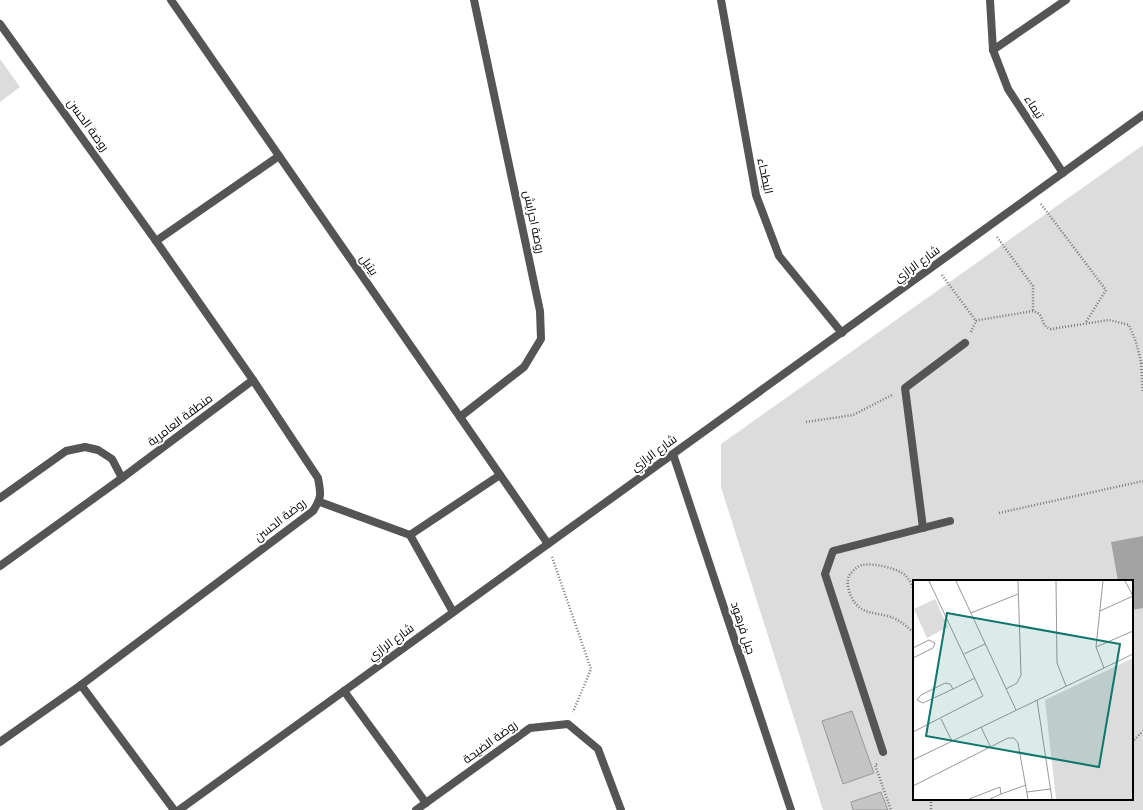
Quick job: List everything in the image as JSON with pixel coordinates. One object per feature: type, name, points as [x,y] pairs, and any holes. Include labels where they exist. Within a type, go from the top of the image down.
[{"type":"street","name":"بيتيل","points":[[171,0],[548,544]]},
{"type":"street","name":"روضة احرايش","points":[[460,417],[524,367],[540,339],[540,311],[474,0]]},
{"type":"street","name":"البطحاء","points":[[721,0],[756,195],[779,256],[842,333]]},
{"type":"street","name":"تيماء","points":[[990,0],[993,50],[1008,89],[1063,173]]},
{"type":"street","points":[[993,50],[1066,0]]},
{"type":"street","name":"روضة الحسن","points":[[0,24],[156,241],[253,380],[318,478],[320,492],[320,502],[313,511],[81,685],[0,742]]},
{"type":"street","name":"شارع الرازي","points":[[179,810],[1143,115]]},
{"type":"street","points":[[156,241],[279,156]]},
{"type":"street","points":[[924,528],[905,388],[965,343]]},
{"type":"street","name":"منطقة العامرية","points":[[0,566],[122,478],[253,380]]},
{"type":"street","points":[[0,498],[66,451],[85,447],[98,450],[112,459],[122,478]]},
{"type":"street","name":"جبل فرهود","points":[[673,454],[792,810]]},
{"type":"street","points":[[410,535],[500,475]]},
{"type":"street","points":[[320,502],[410,535],[453,612]]},
{"type":"street","points":[[883,752],[825,574],[833,552],[950,521]]},
{"type":"street","points":[[81,685],[174,810]]},
{"type":"street","points":[[344,691],[426,803]]},
{"type":"street","points":[[568,724],[598,749],[621,810]]},
{"type":"street","name":"روضة الضيحة","points":[[416,810],[530,728],[568,724]]},
{"type":"path","points":[[1034,194],[1106,290],[1086,323]]},
{"type":"path","points":[[989,226],[1033,286],[1033,310]]},
{"type":"path","points":[[935,265],[976,321]]},
{"type":"path","points":[[965,343],[976,321],[1033,310],[1038,312],[1042,317],[1043,324],[1046,327],[1051,328],[1110,320],[1129,325],[1136,342],[1141,362],[1143,392]]},
{"type":"path","points":[[806,422],[853,414],[905,388]]},
{"type":"path","points":[[999,513],[1143,480]]},
{"type":"path","points":[[548,544],[590,669],[568,724]]},
{"type":"path","points":[[913,588],[907,577],[902,573],[874,565],[862,565],[856,568],[849,575],[848,580],[850,593],[854,602],[859,608],[875,614],[893,617],[913,632]]},
{"type":"path","points":[[1133,741],[1143,731]]},
{"type":"path","points":[[883,752],[886,761],[875,765],[891,810]]},
{"type":"path","points":[[930,800],[931,810]]},
{"type":"shaded area","points":[[0,59],[20,87],[0,102]]},
{"type":"shaded area","points":[[1143,145],[1143,810],[823,810],[721,487],[721,444]]},
{"type":"shaded area","points":[[1143,536],[1143,608],[1133,610],[1133,580],[1118,580],[1111,542]]},
{"type":"building","points":[[852,711],[874,773],[843,784],[822,721]]},
{"type":"building","points":[[881,792],[888,810],[853,810],[851,802]]}]
